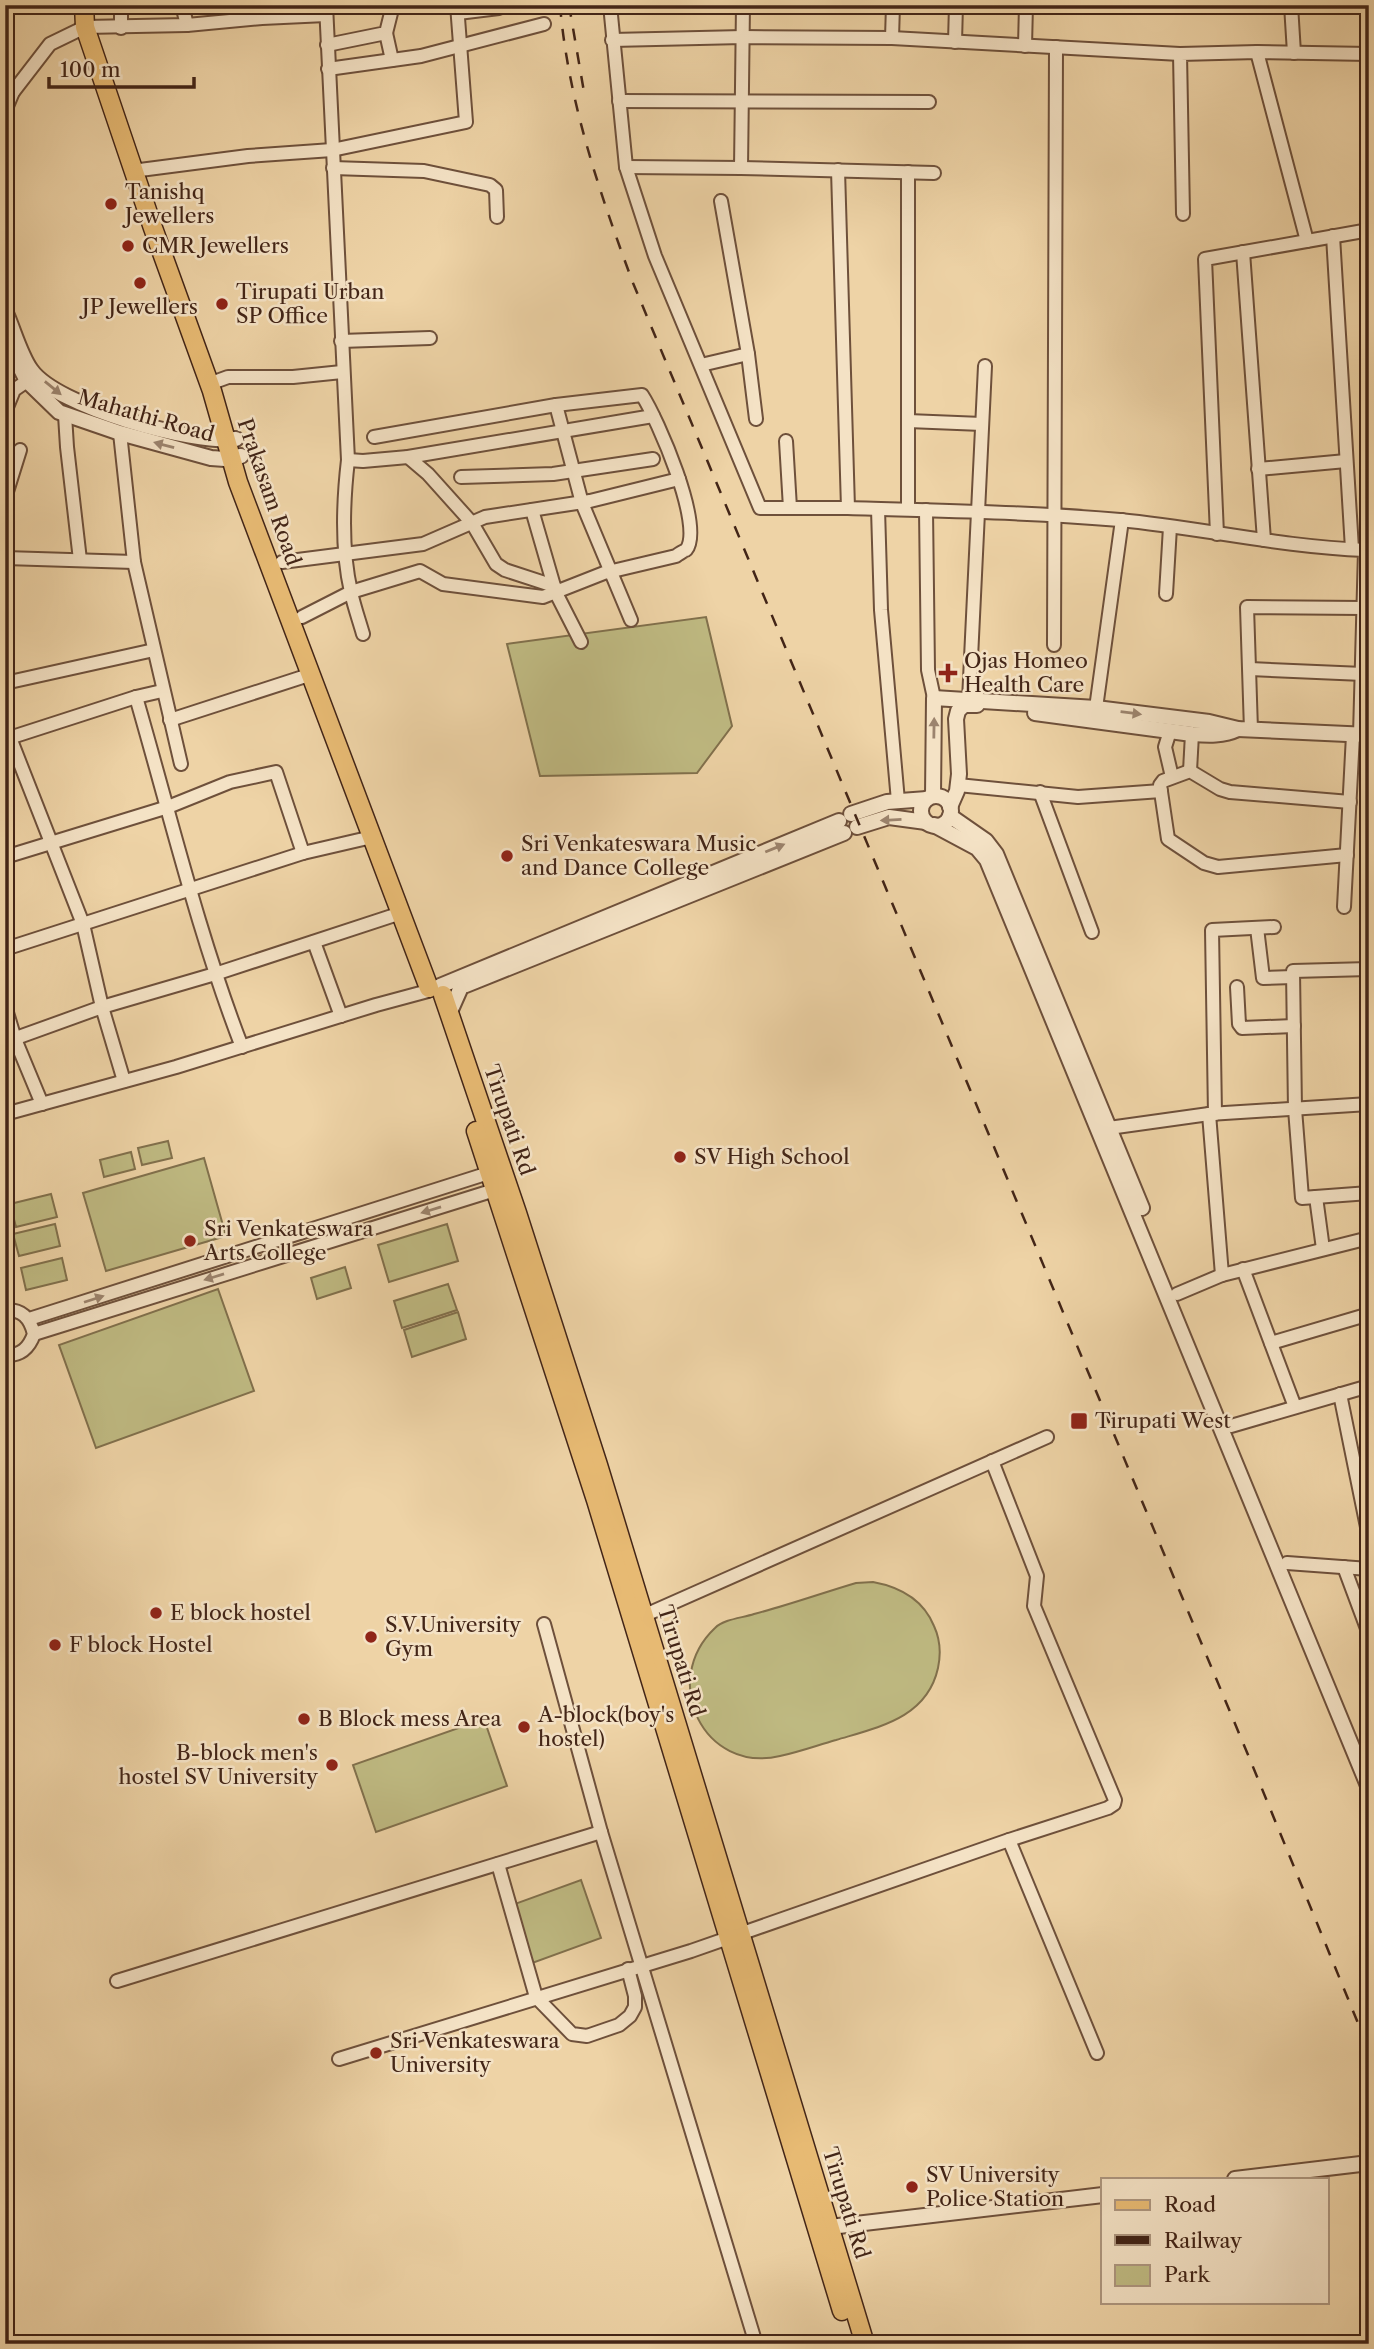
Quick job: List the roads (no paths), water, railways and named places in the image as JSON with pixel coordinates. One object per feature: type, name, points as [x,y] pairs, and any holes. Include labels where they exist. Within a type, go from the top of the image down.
[{"type":"main road","name":"Prakasam Road","points":[[83,5],[153,229],[312,674],[401,913],[436,991]]},
{"type":"main road","name":"Prakasam Road","points":[[90,5],[89,27],[217,382],[233,448],[282,562],[436,991]]},
{"type":"main road","name":"Tirupati Rd","points":[[436,991],[449,1014],[499,1179]]},
{"type":"main road","name":"Tirupati Rd","points":[[436,991],[600,1493],[823,2229],[853,2344]]},
{"type":"main road","name":"Tirupati Rd","points":[[600,1493],[643,1616],[734,1937]]},
{"type":"main road","name":"Tirupati Rd","points":[[823,2229],[865,2344]]},
{"type":"street","points":[[121,5],[121,28]]},
{"type":"street","points":[[182,5],[187,25]]},
{"type":"street","points":[[239,5],[239,20]]},
{"type":"street","points":[[392,60],[386,33],[393,5]]},
{"type":"street","points":[[140,170],[248,156],[332,150],[466,122],[457,9],[499,8],[499,5]]},
{"type":"street","points":[[610,5],[626,167],[655,256],[758,505],[763,508],[908,509],[1122,520],[1264,540],[1362,549]]},
{"type":"street","points":[[741,168],[743,5]]},
{"type":"street","points":[[892,38],[893,5]]},
{"type":"street","points":[[955,41],[956,5]]},
{"type":"street","points":[[1025,46],[1026,5]]},
{"type":"street","points":[[1290,5],[1294,53]]},
{"type":"street","points":[[6,107],[13,92],[50,44],[89,27],[187,25],[326,10],[348,460],[345,484],[345,554],[351,593],[363,634]]},
{"type":"street","points":[[328,69],[392,60],[544,24]]},
{"type":"street","points":[[327,46],[386,33]]},
{"type":"street","points":[[612,40],[892,38],[1180,54],[1369,54]]},
{"type":"street","points":[[1054,645],[1056,47]]},
{"type":"street","points":[[1256,52],[1307,241]]},
{"type":"street","points":[[1180,54],[1183,214]]},
{"type":"street","points":[[5,73],[13,92]]},
{"type":"street","points":[[619,101],[929,102]]},
{"type":"street","points":[[626,167],[934,173]]},
{"type":"street","points":[[333,168],[424,171],[490,185],[496,190],[497,217]]},
{"type":"street","points":[[838,170],[848,508]]},
{"type":"street","points":[[908,172],[908,509]]},
{"type":"street","points":[[722,201],[748,354],[756,419]]},
{"type":"street","points":[[1217,534],[1205,259],[1369,230]]},
{"type":"street","points":[[1333,236],[1346,461],[1362,549],[1365,666],[1361,735],[1350,802],[1345,907]]},
{"type":"street","points":[[1243,252],[1264,540]]},
{"type":"street","name":"Mahathi Road","points":[[5,311],[32,371],[62,396],[118,418],[233,448]]},
{"type":"street","name":"Mahathi Road","points":[[5,338],[27,381],[65,415],[211,458],[233,448]]},
{"type":"street","points":[[341,341],[430,338]]},
{"type":"street","points":[[701,365],[748,354]]},
{"type":"street","points":[[969,700],[985,366]]},
{"type":"street","points":[[217,382],[228,377],[293,377],[342,372]]},
{"type":"street","points":[[5,412],[14,390],[27,381]]},
{"type":"street","points":[[302,617],[351,593],[420,571],[443,584],[537,597],[611,572],[676,556],[685,550],[690,530],[683,488],[653,416],[643,396],[639,394],[556,405],[374,437]]},
{"type":"street","points":[[556,405],[582,503],[631,620]]},
{"type":"street","points":[[65,415],[80,560]]},
{"type":"street","points":[[348,460],[408,457],[653,416]]},
{"type":"street","points":[[908,421],[982,424]]},
{"type":"street","points":[[120,433],[134,562],[181,764]]},
{"type":"street","points":[[786,441],[790,508]]},
{"type":"street","points":[[5,498],[20,450]]},
{"type":"street","points":[[408,457],[428,474],[472,523],[496,564],[555,589]]},
{"type":"street","points":[[461,477],[553,474],[653,459]]},
{"type":"street","points":[[1258,469],[1346,461]]},
{"type":"street","points":[[282,562],[424,544],[485,517],[582,503],[679,479]]},
{"type":"street","points":[[878,509],[881,610],[898,801]]},
{"type":"street","points":[[532,510],[555,589],[581,642]]},
{"type":"street","points":[[926,510],[928,670],[934,698],[930,797],[921,810],[930,824],[977,848],[987,860],[1369,1788]]},
{"type":"street","points":[[1096,708],[1122,520]]},
{"type":"street","points":[[1166,594],[1170,527]]},
{"type":"street","points":[[5,558],[134,562]]},
{"type":"street","points":[[1244,729],[1250,668],[1247,607],[1363,608]]},
{"type":"street","points":[[5,683],[154,650]]},
{"type":"street","points":[[1250,668],[1365,666]]},
{"type":"street","points":[[170,720],[312,674]]},
{"type":"street","points":[[8,738],[162,691]]},
{"type":"street","points":[[136,697],[189,891],[242,1047]]},
{"type":"street","points":[[934,698],[1096,708],[1244,729],[1361,735]]},
{"type":"street","points":[[436,991],[848,824],[889,817],[930,824],[943,823],[950,812],[958,785],[956,719],[958,710],[964,705],[973,704],[1192,734],[1215,735],[1244,729]]},
{"type":"street","points":[[5,725],[83,924],[102,1007],[124,1081]]},
{"type":"street","points":[[1170,731],[1165,747],[1172,777]]},
{"type":"street","points":[[1191,771],[1192,734]]},
{"type":"street","points":[[1191,771],[1214,786],[1230,792],[1350,802]]},
{"type":"street","points":[[1191,771],[1161,783],[1168,839],[1208,865],[1218,867],[1347,855]]},
{"type":"street","points":[[5,857],[168,807],[230,782],[276,772],[303,853]]},
{"type":"street","points":[[958,785],[1078,797],[1161,791]]},
{"type":"street","points":[[1040,792],[1092,932]]},
{"type":"street","points":[[5,1114],[341,1016],[461,987],[848,824],[887,802],[930,797],[946,800],[950,812],[986,841],[996,854],[1369,1762]]},
{"type":"street","points":[[5,949],[303,853],[372,838]]},
{"type":"street","points":[[10,1041],[102,1007],[215,974],[401,913]]},
{"type":"street","points":[[1222,1275],[1212,1114],[1212,930],[1273,927]]},
{"type":"street","points":[[1257,928],[1263,978],[1293,977]]},
{"type":"street","points":[[314,942],[341,1016]]},
{"type":"street","points":[[1369,969],[1293,971],[1294,1109],[1303,1198],[1369,1193]]},
{"type":"street","points":[[449,1014],[461,987]]},
{"type":"street","points":[[1237,987],[1239,1024],[1242,1028],[1294,1026]]},
{"type":"street","points":[[5,1006],[10,1041],[42,1104]]},
{"type":"street","points":[[1109,1128],[1212,1114],[1369,1104]]},
{"type":"street","points":[[29,1319],[499,1179]]},
{"type":"street","points":[[5,1354],[13,1355],[24,1350],[34,1334],[499,1179]]},
{"type":"street","points":[[1316,1197],[1323,1249]]},
{"type":"street","points":[[1177,1294],[1222,1275],[1369,1238]]},
{"type":"street","points":[[1244,1269],[1295,1407]]},
{"type":"street","points":[[5,1310],[19,1311],[29,1319],[34,1334]]},
{"type":"street","points":[[1271,1343],[1366,1315],[1369,1335]]},
{"type":"street","points":[[1231,1426],[1369,1386]]},
{"type":"street","points":[[1340,1394],[1369,1537]]},
{"type":"street","points":[[643,1616],[1047,1437]]},
{"type":"street","points":[[340,2059],[734,1937],[1114,1804],[1115,1800],[1034,1606],[1037,1576],[992,1461]]},
{"type":"street","points":[[1287,1563],[1369,1569]]},
{"type":"street","points":[[1344,1567],[1369,1634]]},
{"type":"street","points":[[544,1624],[601,1832],[756,2344]]},
{"type":"street","points":[[117,1981],[601,1832]]},
{"type":"street","points":[[1009,1840],[1097,2053]]},
{"type":"street","points":[[498,1864],[536,1997],[572,2034],[587,2036],[618,2025],[630,2016],[635,2007],[635,1996],[628,1969]]},
{"type":"street","points":[[1243,2178],[1369,2164]]},
{"type":"street","points":[[823,2229],[1101,2195]]},
{"type":"railway","points":[[560,5],[570,76],[587,147],[633,283],[1369,2050]]},
{"type":"railway","points":[[569,5],[584,92]]},
{"type":"place","name":"Tanishq Jewellers","points":[[111,204]]},
{"type":"place","name":"CMR Jewellers","points":[[128,246]]},
{"type":"place","name":"JP Jewellers","points":[[140,283]]},
{"type":"place","name":"Tirupati Urban SP Office","points":[[222,304]]},
{"type":"place","name":"Ojas Homeo Health Care","points":[[948,673]]},
{"type":"place","name":"Sri Venkateswara Music and Dance College","points":[[507,856]]},
{"type":"place","name":"SV High School","points":[[680,1157]]},
{"type":"place","name":"Sri Venkateswara Arts College","points":[[190,1241]]},
{"type":"place","name":"Tirupati West","points":[[1079,1421]]},
{"type":"place","name":"E block hostel","points":[[156,1613]]},
{"type":"place","name":"S.V.University Gym","points":[[371,1637]]},
{"type":"place","name":"F block Hostel","points":[[55,1645]]},
{"type":"place","name":"B Block mess Area","points":[[304,1719]]},
{"type":"place","name":"A-block(boy's hostel)","points":[[524,1727]]},
{"type":"place","name":"B-block men's hostel SV University","points":[[332,1765]]},
{"type":"place","name":"Sri Venkateswara University","points":[[376,2053]]},
{"type":"place","name":"SV University Police Station","points":[[912,2187]]}]
